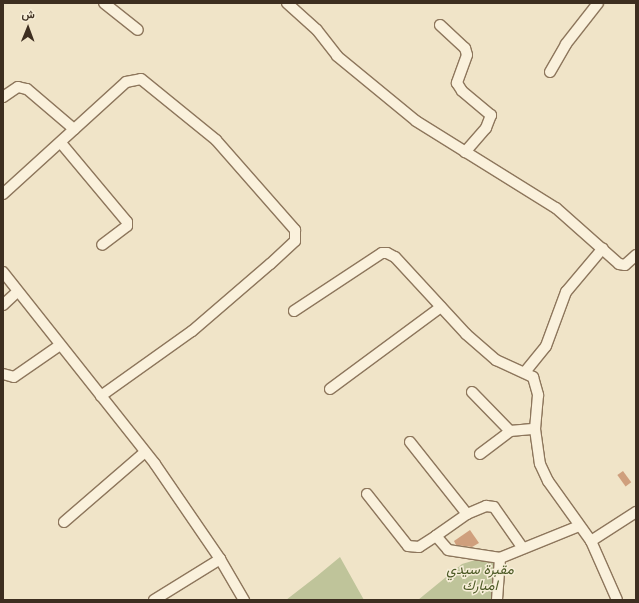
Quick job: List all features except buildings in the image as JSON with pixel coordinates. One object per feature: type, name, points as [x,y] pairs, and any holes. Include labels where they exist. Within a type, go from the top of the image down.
[{"type":"street","points":[[104,3],[138,30]]},
{"type":"street","points":[[287,3],[317,30],[337,56],[382,96],[465,152],[528,189],[603,248],[622,265],[636,255]]},
{"type":"street","points":[[550,72],[566,44],[598,3]]},
{"type":"street","points":[[440,25],[465,48],[467,55],[457,83],[462,91],[491,115],[486,128],[465,152]]},
{"type":"street","points":[[3,194],[61,143],[74,129],[126,82],[141,79],[216,140],[296,236],[290,246],[192,331],[101,396]]},
{"type":"street","points":[[3,96],[18,87],[27,89],[74,129]]},
{"type":"street","points":[[61,143],[127,222],[127,226],[102,245]]},
{"type":"street","points":[[525,372],[546,346],[566,292],[603,248]]},
{"type":"street","points":[[294,311],[382,253],[387,253],[395,257],[441,307],[496,360],[505,366],[525,372],[533,377],[537,388],[535,429],[540,464],[548,481],[591,541],[618,600]]},
{"type":"street","points":[[3,272],[145,452],[220,559],[244,600]]},
{"type":"street","points":[[3,305],[18,292]]},
{"type":"street","points":[[330,390],[441,307]]},
{"type":"street","points":[[3,374],[14,377],[60,345]]},
{"type":"street","points":[[472,392],[510,431]]},
{"type":"street","points":[[480,454],[510,431],[535,429]]},
{"type":"street","points":[[410,442],[467,514]]},
{"type":"street","points":[[64,522],[145,452]]},
{"type":"street","points":[[367,494],[408,546],[419,547],[467,514],[486,506],[494,507],[522,547]]},
{"type":"street","points":[[591,541],[636,512]]},
{"type":"street","points":[[436,536],[448,550],[500,558],[522,547],[579,526]]},
{"type":"street","points":[[497,600],[500,558]]},
{"type":"street","points":[[154,600],[220,559]]},
{"type":"green space","points":[[340,557],[364,600],[286,600],[317,576]]},
{"type":"green space","name":"مقبرة سيدي امبارك","points":[[482,558],[501,564],[496,600],[418,600],[462,564]]}]
